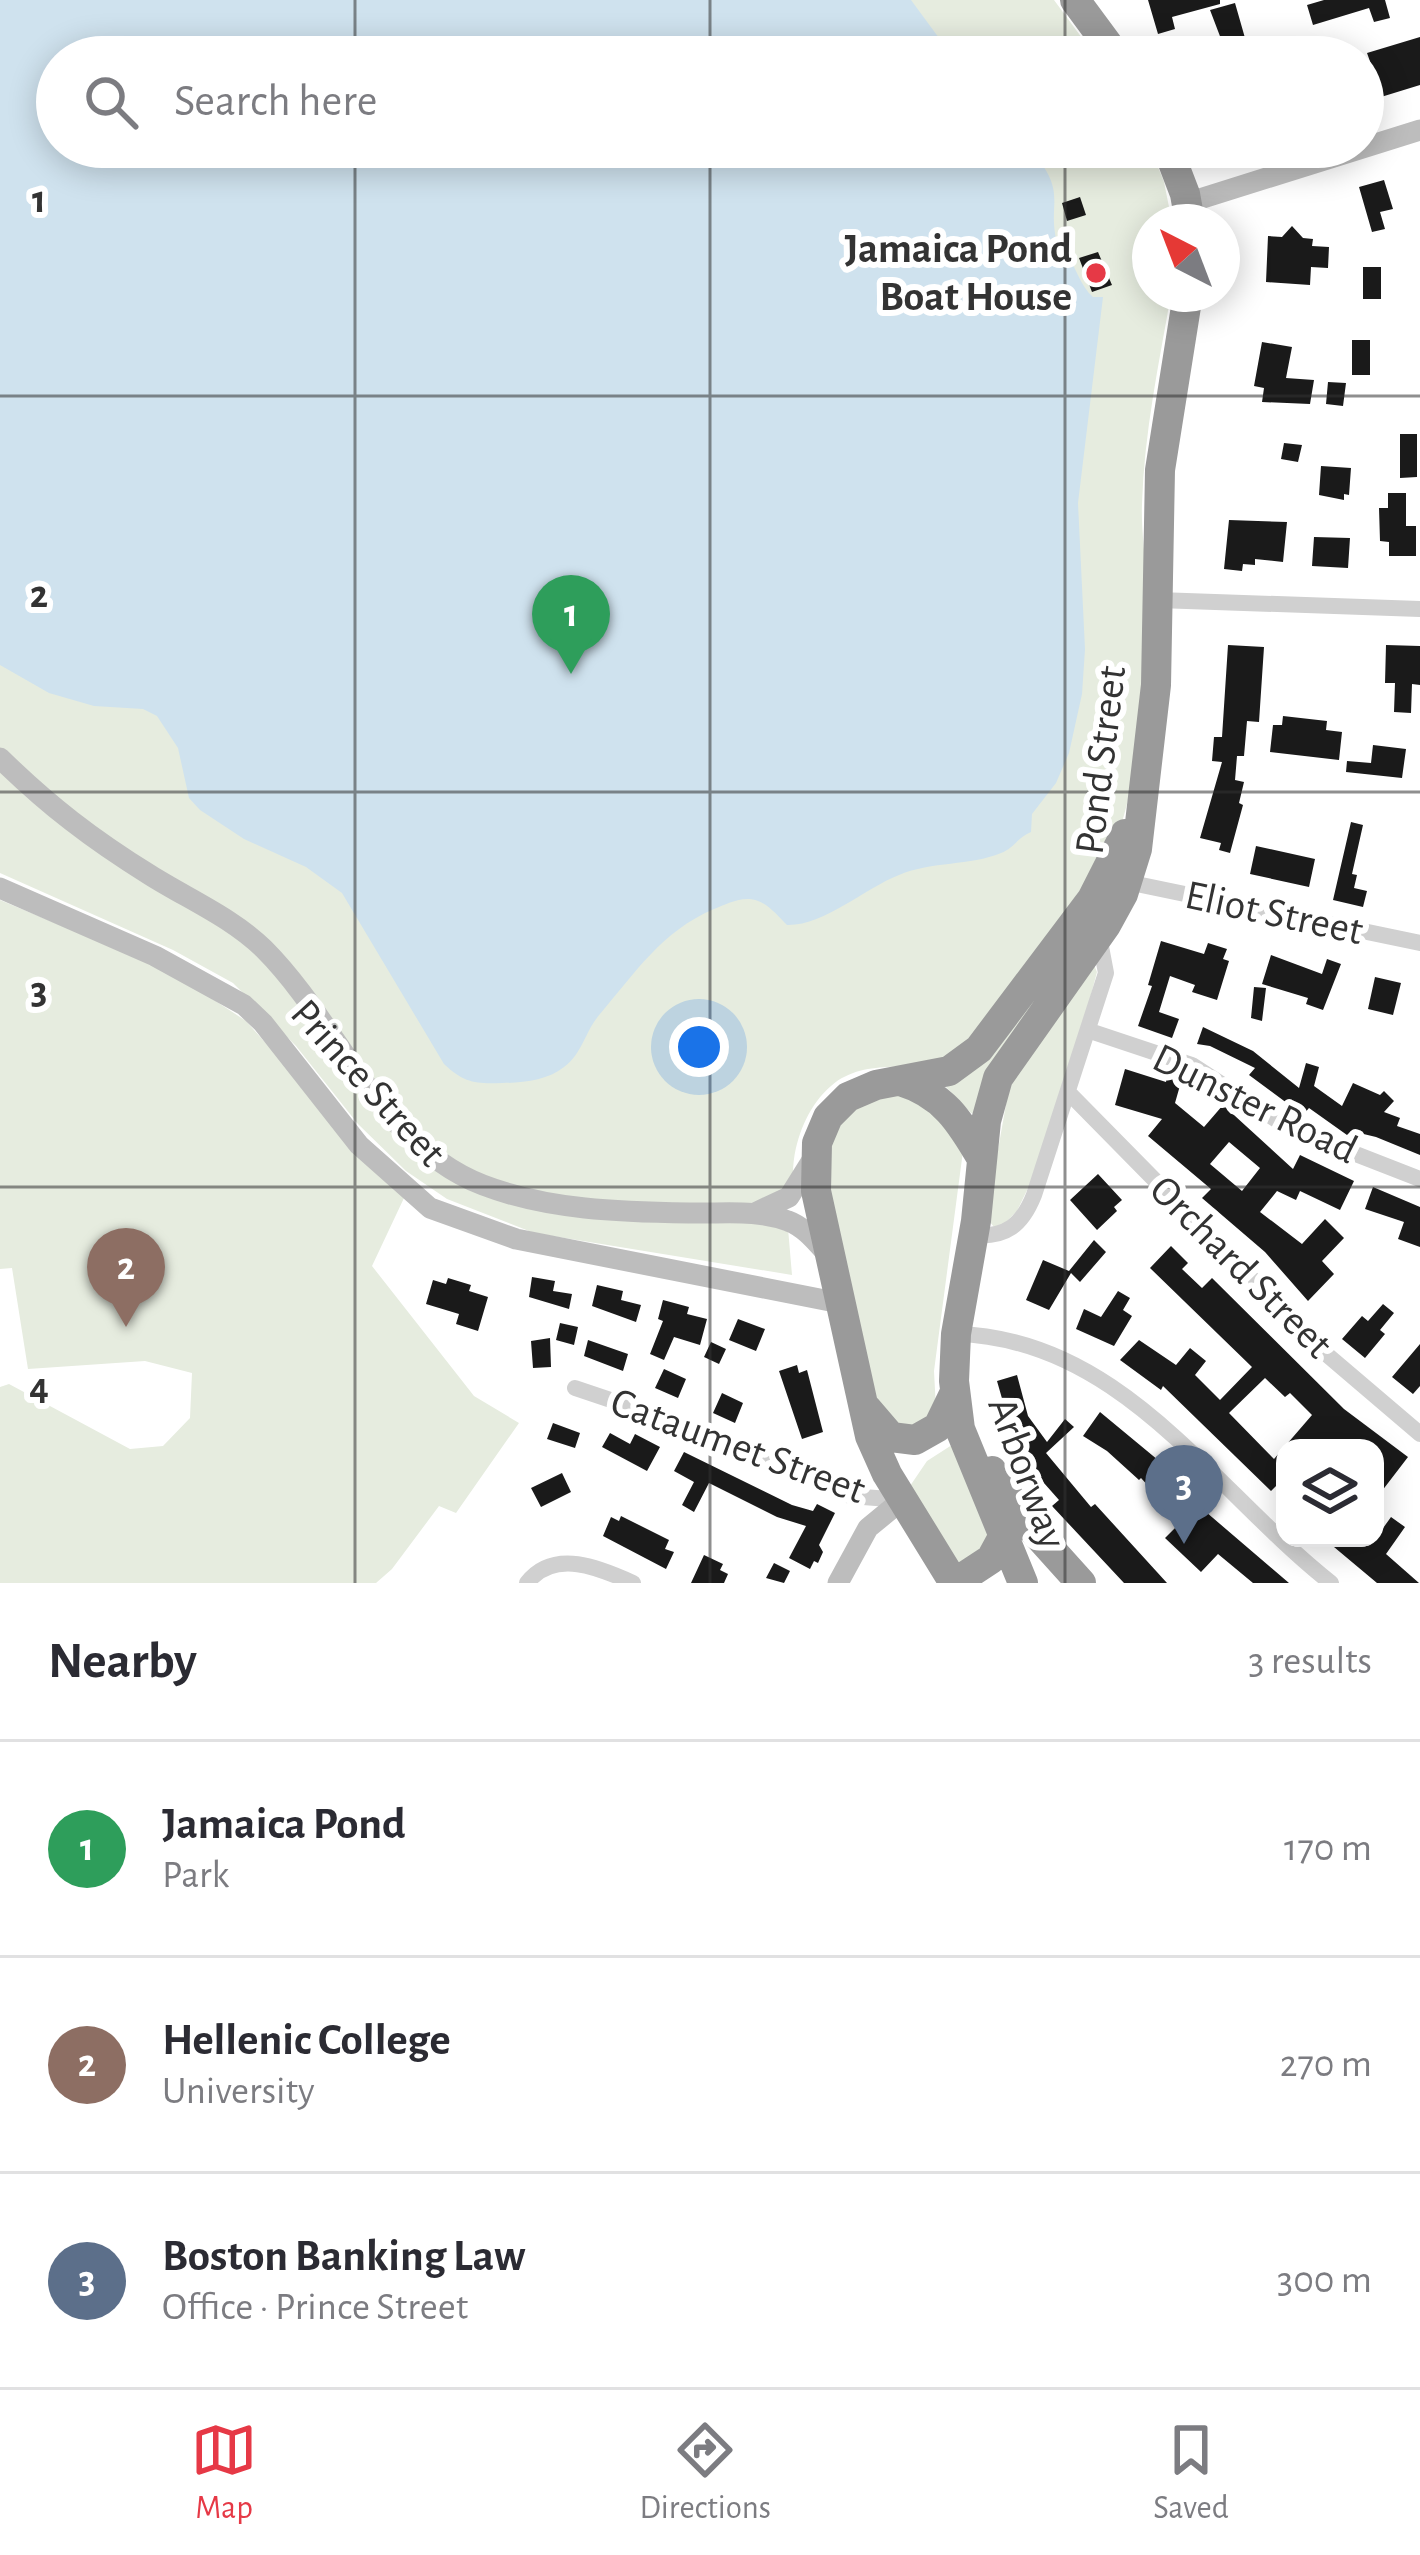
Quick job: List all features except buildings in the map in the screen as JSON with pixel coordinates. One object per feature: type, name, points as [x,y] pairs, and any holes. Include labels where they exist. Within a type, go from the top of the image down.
[{"type":"highway","points":[[1075,0],[1102,36]]},
{"type":"highway","points":[[1174,168],[1185,204]]},
{"type":"highway","name":"Pond Street","points":[[1100,936],[1127,882],[1140,832],[1156,685],[1163,441],[1185,312]]},
{"type":"highway","points":[[1003,1538],[991,1559],[959,1582],[934,1553],[876,1451],[816,1191],[814,1156],[824,1123],[841,1102],[862,1089],[954,1068],[985,1042],[1102,883],[1131,820],[1144,777]]},
{"type":"highway","points":[[861,1401],[884,1431],[900,1441],[925,1436],[938,1426],[954,1394],[956,1334],[974,1235],[989,1103],[1004,1065],[1100,936]]},
{"type":"highway","points":[[900,1081],[944,1103],[982,1159]]},
{"type":"highway","name":"Arborway","points":[[954,1394],[962,1436],[1023,1583]]},
{"type":"highway","name":"Arborway","points":[[954,1394],[1016,1509],[1081,1583]]},
{"type":"main road","points":[[1384,143],[1420,130]]},
{"type":"main road","points":[[1213,204],[1314,168]]},
{"type":"main road","points":[[0,758],[51,808],[246,933],[290,978],[398,1126],[449,1169],[503,1192],[569,1206],[748,1213],[794,1223],[830,1256]]},
{"type":"main road","name":"Prince Street","points":[[0,888],[155,956],[244,1005],[359,1145],[430,1208],[516,1239],[840,1303]]},
{"type":"main road","points":[[748,1213],[785,1201],[814,1156]]},
{"type":"main road","points":[[838,1583],[868,1528],[902,1500]]},
{"type":"street","points":[[1158,600],[1420,609]]},
{"type":"street","name":"Eliot Street","points":[[1127,882],[1420,943]]},
{"type":"street","name":"Pond Street","points":[[974,1235],[1001,1235],[1025,1213],[1070,1094],[1106,973],[1100,936]]},
{"type":"street","name":"Dunster Road","points":[[1090,1031],[1192,1065],[1289,1128],[1420,1179]]},
{"type":"street","name":"Orchard Street","points":[[1070,1094],[1349,1377],[1420,1434]]},
{"type":"street","points":[[956,1334],[985,1334],[1026,1344],[1110,1384],[1161,1424],[1290,1551],[1331,1583]]},
{"type":"street","name":"Cataumet Street","points":[[575,1388],[688,1426],[850,1496],[902,1500]]},
{"type":"street","points":[[526,1583],[549,1564],[570,1563],[633,1583]]},
{"type":"shaded area","points":[[0,0],[1054,0],[1081,36],[36,36],[36,168],[1158,168],[1168,204],[1132,204],[1132,312],[1168,312],[1146,451],[1142,513],[1145,675],[1132,783],[1115,842],[972,1041],[939,1061],[845,1076],[817,1101],[802,1129],[792,1181],[785,1193],[792,1275],[534,1233],[447,1199],[406,1171],[358,1124],[296,1046],[233,983],[173,950],[0,873]]},
{"type":"shaded area","points":[[0,900],[170,971],[246,1021],[404,1198],[372,1266],[474,1396],[519,1423],[456,1513],[439,1506],[376,1583],[0,1583],[0,1387],[9,1384],[130,1449],[163,1446],[190,1418],[192,1373],[145,1361],[28,1369],[12,1268],[0,1269]]},
{"type":"shaded area","points":[[1096,915],[974,1114],[971,1113],[945,1086]]},
{"type":"shaded area","points":[[1094,965],[1097,972],[1080,1036],[1029,1186],[1017,1211],[994,1227],[986,1217],[1010,1082]]},
{"type":"shaded area","points":[[895,1094],[926,1101],[963,1151],[934,1371],[936,1409],[913,1431],[878,1414],[824,1165],[842,1116],[860,1104]]},
{"type":"shaded area","points":[[955,1443],[987,1525],[987,1544],[964,1566],[953,1561],[910,1486],[927,1461]]},
{"type":"water","points":[[0,0],[911,0],[938,36],[36,36],[36,168],[1044,168],[1054,190],[1057,243],[1087,291],[1103,297],[1078,503],[1085,649],[1082,694],[1069,753],[1056,783],[1032,814],[1031,832],[989,857],[899,875],[801,924],[787,925],[752,899],[696,918],[651,954],[595,1021],[576,1055],[558,1071],[535,1080],[471,1081],[444,1064],[342,893],[306,867],[244,839],[200,810],[189,798],[178,748],[157,716],[143,709],[94,706],[49,693],[0,665]]},
{"type":"pier","points":[[1048,234],[1051,243],[1061,237],[1068,245],[1012,260],[1007,247]]},
{"type":"place","name":"Jamaica Pond Boat House","points":[[1096,273]]},
{"type":"place","name":"Jamaica Pond","points":[[571,674]]},
{"type":"place","name":"Hellenic College","points":[[126,1327]]},
{"type":"place","name":"Boston Banking Law","points":[[1184,1544]]}]
